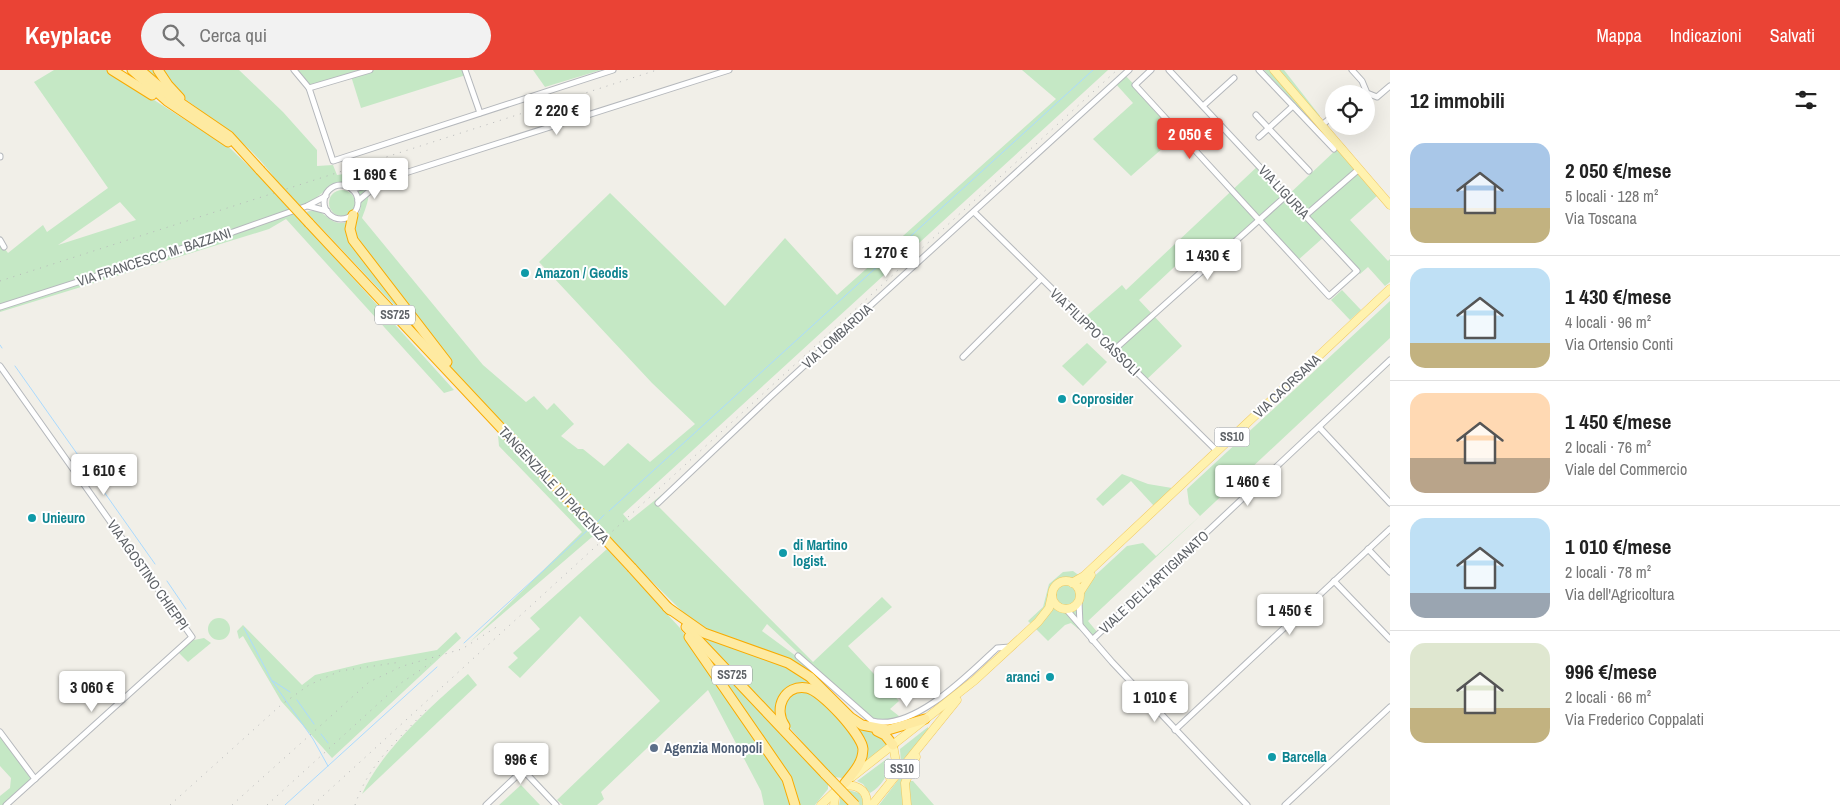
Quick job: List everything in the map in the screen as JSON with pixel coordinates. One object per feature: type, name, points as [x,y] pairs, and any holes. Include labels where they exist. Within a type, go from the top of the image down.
[{"type":"highway","points":[[112,70],[186,115]]},
{"type":"highway","name":"TANGENZIALE DI PIACENZA","points":[[132,70],[144,83],[186,115],[225,140],[254,163]]},
{"type":"highway","name":"TANGENZIALE DI PIACENZA","points":[[140,70],[169,95],[229,136],[854,805]]},
{"type":"highway","points":[[158,70],[174,92],[208,120]]},
{"type":"highway","points":[[353,214],[350,229],[353,240],[439,353],[472,390],[482,408]]},
{"type":"highway","points":[[667,607],[704,633],[788,663],[810,677],[850,717],[885,735],[893,745]]},
{"type":"highway","points":[[667,607],[783,772],[790,785],[795,805]]},
{"type":"highway","points":[[796,744],[780,718],[780,704],[789,692],[797,688],[807,688],[820,695],[860,740],[863,750],[861,759],[841,786]]},
{"type":"highway","points":[[869,728],[894,730],[925,719]]},
{"type":"main road","points":[[1274,70],[1390,205]]},
{"type":"main road","name":"VIA CAORSANA","points":[[1072,583],[1084,576],[1390,289]]},
{"type":"main road","name":"VIA CAORSANA","points":[[1080,596],[1087,578],[1390,295]]},
{"type":"main road","points":[[1066,582],[1072,583],[1080,596],[1074,607],[1065,609],[1056,604],[1052,595],[1058,584],[1066,582]]},
{"type":"main road","name":"SS10","points":[[824,803],[841,786],[975,680],[1038,622],[1049,608],[1052,595]]},
{"type":"main road","name":"SS10","points":[[1038,622],[1065,609]]},
{"type":"main road","name":"SS10","points":[[874,803],[975,680]]},
{"type":"main road","points":[[907,805],[905,790],[907,777],[931,732]]},
{"type":"main road","points":[[874,803],[893,771],[896,762],[893,745]]},
{"type":"main road","points":[[834,805],[841,786],[861,788],[867,797],[867,805]]},
{"type":"street","points":[[294,70],[309,88],[333,161],[613,70]]},
{"type":"street","points":[[309,88],[370,70]]},
{"type":"street","points":[[464,70],[480,113]]},
{"type":"street","points":[[352,189],[378,184],[729,70]]},
{"type":"street","name":"VIA LOMBARDIA","points":[[658,503],[771,396],[1129,70]]},
{"type":"street","points":[[1151,70],[1135,85],[1260,221]]},
{"type":"street","name":"VIA LIGURIA","points":[[1169,70],[1357,271],[1329,296],[1260,221]]},
{"type":"street","points":[[1259,70],[1334,149]]},
{"type":"street","points":[[1352,70],[1362,81],[1363,85]]},
{"type":"street","points":[[1203,106],[1234,78]]},
{"type":"street","points":[[1375,96],[1378,97],[1390,86]]},
{"type":"street","points":[[1259,137],[1293,106]]},
{"type":"street","points":[[1256,115],[1309,171]]},
{"type":"street","points":[[1306,215],[1359,169]]},
{"type":"street","points":[[307,206],[327,211],[339,219],[353,214],[358,201],[378,184]]},
{"type":"street","points":[[327,211],[326,196],[336,186],[346,186],[352,189],[358,201]]},
{"type":"street","points":[[1114,350],[1287,195]]},
{"type":"street","name":"VIA FRANCESCO M. BAZZANI","points":[[0,307],[233,232],[307,206],[326,196]]},
{"type":"street","name":"VIA FILIPPO CASSOLI","points":[[974,212],[1217,451]]},
{"type":"street","points":[[0,240],[4,246]]},
{"type":"street","points":[[963,357],[1042,279]]},
{"type":"street","name":"VIALE DELL'ARTIGIANATO","points":[[1092,640],[1390,360]]},
{"type":"street","name":"VIA AGOSTINO CHIEPPI","points":[[0,366],[192,637],[35,779]]},
{"type":"street","points":[[1319,427],[1390,504]]},
{"type":"street","points":[[1176,730],[1390,529]]},
{"type":"street","points":[[1368,549],[1390,572]]},
{"type":"street","points":[[1334,581],[1390,639]]},
{"type":"street","points":[[1080,596],[1080,626]]},
{"type":"street","points":[[1065,609],[1247,805]]},
{"type":"street","points":[[798,656],[872,721],[884,724],[910,718],[959,683],[997,648],[1010,647]]},
{"type":"street","points":[[1285,805],[1390,707]]},
{"type":"street","points":[[0,732],[35,779],[6,805]]},
{"type":"street","points":[[486,805],[523,770],[556,805]]},
{"type":"green space","points":[[54,70],[107,70],[231,149],[261,178],[273,176],[260,160],[230,132],[147,70],[239,70],[283,112],[317,150],[317,166],[333,165],[337,175],[350,174],[365,178],[369,190],[362,218],[483,365],[526,402],[534,396],[547,410],[554,403],[574,424],[561,436],[578,449],[583,449],[604,466],[628,443],[650,462],[695,424],[652,383],[539,262],[610,193],[725,306],[785,238],[837,295],[1056,99],[1022,70],[1108,70],[623,514],[629,521],[689,473],[656,504],[813,662],[882,597],[892,607],[848,646],[899,701],[890,709],[899,716],[910,719],[891,723],[871,721],[767,624],[762,631],[796,656],[823,680],[820,683],[810,675],[697,626],[613,543],[592,537],[470,642],[582,532],[499,446],[498,435],[518,442],[417,329],[306,212],[318,211],[331,220],[341,223],[355,218],[360,211],[361,204],[360,197],[351,185],[343,183],[334,184],[296,215],[454,390],[444,393],[286,219],[269,229],[0,312],[0,243],[8,253],[43,225],[47,232],[108,188],[34,82]],"holes":[[[120,202],[136,220],[58,245]]]},
{"type":"green space","points":[[298,70],[464,70],[466,75],[361,108],[351,76],[311,88]]},
{"type":"green space","points":[[533,70],[601,70],[545,87]]},
{"type":"green space","points":[[1264,70],[1284,70],[1320,116],[1313,123]]},
{"type":"green space","points":[[1124,74],[1180,133],[1131,176],[1093,139],[1133,103],[1115,83]]},
{"type":"green space","points":[[1338,148],[1378,195],[1350,220],[1388,261],[1390,259],[1390,282],[1385,286],[1368,267],[1360,274],[1325,236],[1297,261],[1259,221],[1218,258],[1202,241],[1139,300],[1182,346],[1145,381],[1083,319],[1122,285],[1126,290],[1259,165],[1287,196]]},
{"type":"green space","points":[[342,190],[351,194],[355,203],[351,212],[342,216],[333,212],[329,203],[333,194]]},
{"type":"green space","points":[[1342,290],[1361,310],[1350,320],[1331,300]]},
{"type":"green space","points":[[1390,301],[1390,338],[1088,621],[1098,633],[1092,640],[1071,623],[1065,625],[1048,641],[1028,621],[1043,607],[1049,584],[1063,572],[1073,571],[1088,582],[1127,546],[1143,543],[1156,556],[1200,516],[1189,504],[1187,489]]},
{"type":"green space","points":[[1087,343],[1107,362],[1083,386],[1062,366]]},
{"type":"green space","points":[[1122,474],[1148,484],[1172,488],[1154,506],[1131,481],[1103,506],[1096,499]]},
{"type":"green space","points":[[607,549],[680,628],[786,780],[792,805],[764,805],[761,791],[708,690],[601,792],[604,799],[597,805],[563,805],[557,800],[660,701],[580,616],[520,678],[508,667],[518,658],[513,653],[540,629],[530,618]]},
{"type":"green space","points":[[219,618],[227,621],[230,629],[227,637],[219,640],[211,637],[208,629],[211,621]]},
{"type":"green space","points":[[243,625],[302,685],[315,675],[365,663],[437,650],[456,632],[461,638],[332,758],[281,701],[243,636],[239,639],[237,631]]},
{"type":"green space","points":[[699,635],[790,667],[889,744],[862,766],[865,754],[822,694],[794,687],[777,717]]},
{"type":"green space","points":[[204,638],[211,643],[188,662],[177,651],[189,641]]},
{"type":"green space","points":[[700,646],[828,783],[828,789],[815,805],[798,805],[790,778]]},
{"type":"green space","points":[[468,674],[477,685],[362,794],[382,761],[395,745],[423,714]]},
{"type":"green space","points":[[794,692],[813,692],[853,733],[861,752],[851,771],[842,778],[834,777],[784,721],[785,700]]},
{"type":"green space","points":[[928,727],[928,730],[901,763],[900,749]]},
{"type":"green space","points":[[0,731],[36,779],[7,805],[0,805],[0,796],[10,788],[11,778],[0,766]]},
{"type":"green space","points":[[888,758],[891,760],[887,775],[878,787],[870,793],[863,784],[857,781]]},
{"type":"green space","points":[[905,771],[905,805],[879,805]]},
{"type":"green space","points":[[908,781],[913,781],[934,805],[909,805]]},
{"type":"green space","points":[[521,785],[540,805],[499,805]]},
{"type":"green space","points":[[848,790],[859,793],[863,800],[863,805],[839,805],[841,794]]},
{"type":"waterway","points":[[609,511],[1093,70]]},
{"type":"waterway","points":[[15,366],[155,564]]},
{"type":"waterway","points":[[596,523],[604,515]]},
{"type":"waterway","points":[[464,643],[589,529]]},
{"type":"waterway","points":[[167,581],[186,609]]},
{"type":"waterway","points":[[244,628],[272,681],[313,739],[328,766]]},
{"type":"waterway","points":[[285,805],[437,667]]},
{"type":"waterway","points":[[273,681],[290,692]]},
{"type":"waterway","points":[[297,700],[314,724]]},
{"type":"waterway","points":[[321,734],[328,743]]},
{"type":"railway","points":[[0,281],[657,70]]},
{"type":"railway","points":[[313,805],[1117,70]]},
{"type":"railway","points":[[232,805],[369,682],[403,666],[462,649],[498,626]]},
{"type":"railway","points":[[170,805],[281,705],[309,685],[340,671],[401,662]]},
{"type":"railway","points":[[267,805],[401,683],[431,663]]},
{"type":"railway","points":[[355,805],[376,764],[428,708]]},
{"type":"place","name":"Amazon / Geodis","points":[[525,273]]},
{"type":"place","name":"Coprosider","points":[[1062,399]]},
{"type":"place","name":"Unieuro","points":[[32,518]]},
{"type":"place","name":"di Martino logist.","points":[[783,553]]},
{"type":"place","name":"aranci","points":[[1050,677]]},
{"type":"place","name":"Agenzia Monopoli","points":[[654,748]]},
{"type":"place","name":"Barcella","points":[[1272,757]]}]
